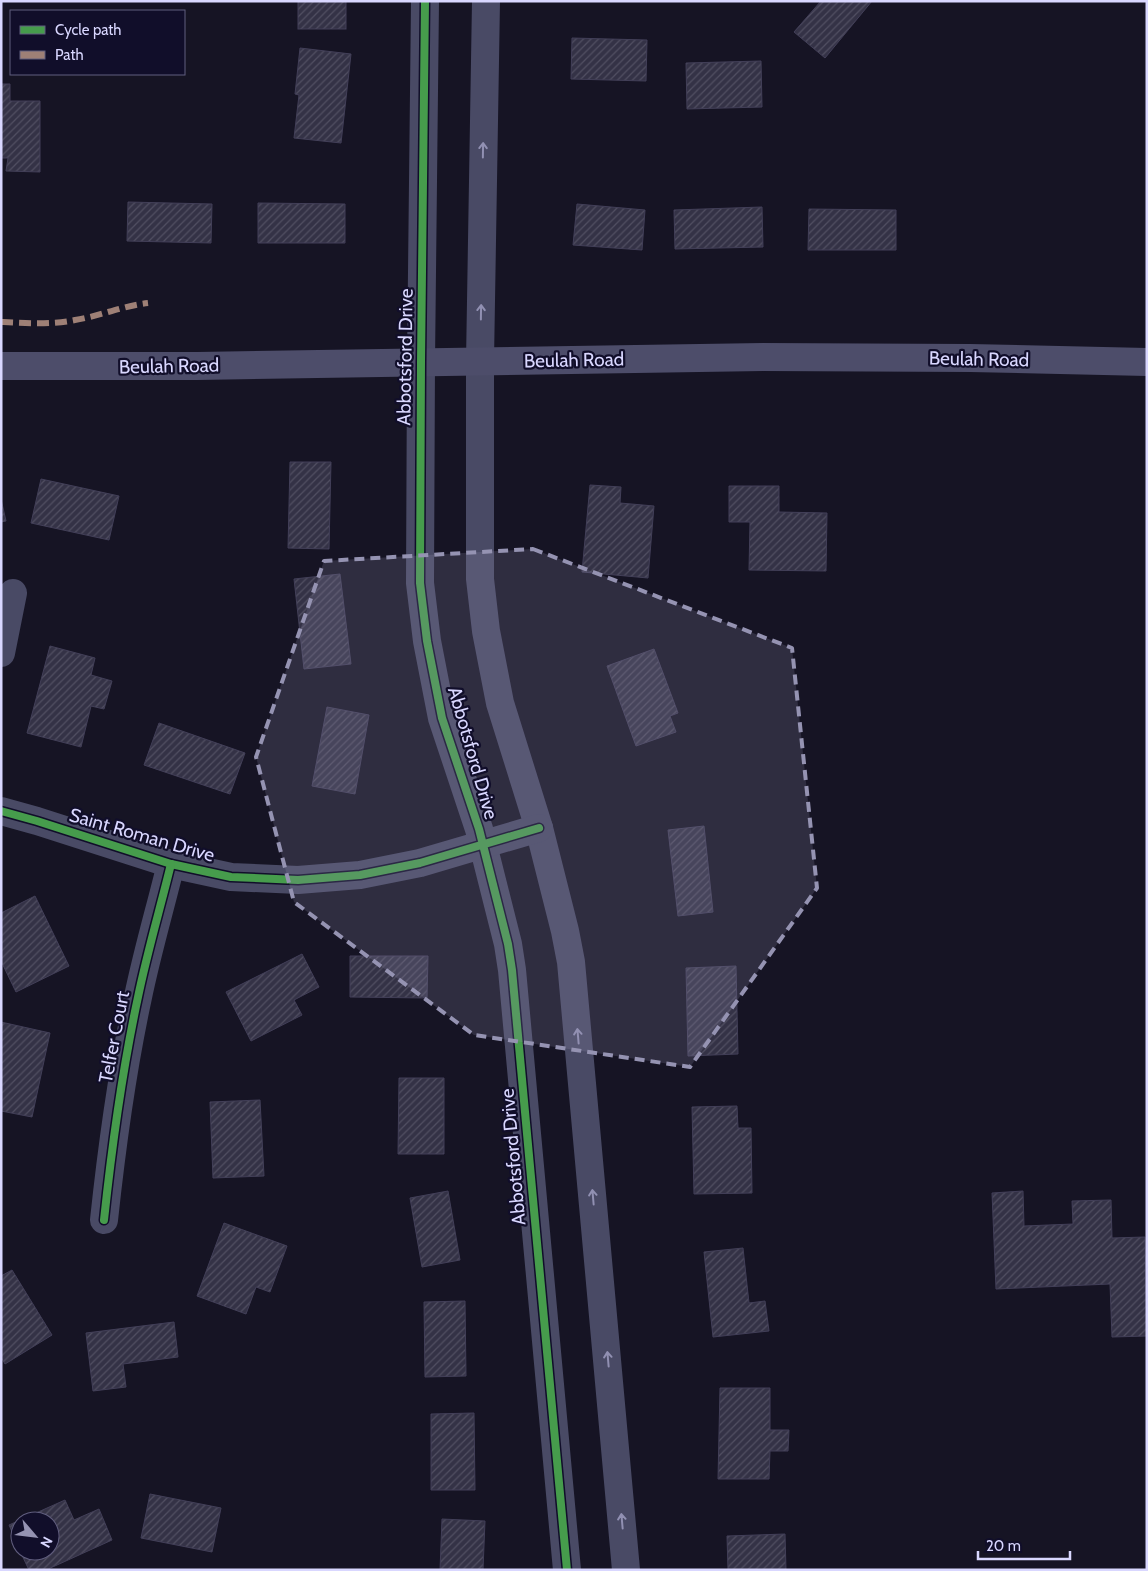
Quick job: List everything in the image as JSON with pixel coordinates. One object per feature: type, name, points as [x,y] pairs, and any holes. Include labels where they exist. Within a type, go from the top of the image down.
[{"type":"main road","name":"Beulah Road","points":[[1,366],[93,367],[763,357],[970,358],[1147,362]]},
{"type":"street","name":"Abbotsford Drive","points":[[425,1],[420,583],[427,640],[442,718],[479,829],[508,944],[512,970],[567,1570]]},
{"type":"street","points":[[486,1],[480,361],[480,579],[486,631],[500,703],[539,828],[566,931],[571,962],[626,1570]]},
{"type":"street","points":[[1,653],[13,594]]},
{"type":"street","name":"Saint Roman Drive","points":[[1,811],[171,864],[231,877],[298,880],[369,874],[420,864],[539,828]]},
{"type":"street","name":"Telfer Court","points":[[104,1220],[114,1130],[136,1006],[171,864]]},
{"type":"highlighted area","points":[[533,549],[792,648],[817,888],[690,1067],[474,1035],[294,902],[256,757],[324,561]]},
{"type":"building","points":[[298,1],[346,1],[346,29],[298,29]]},
{"type":"building","points":[[821,1],[872,1],[825,58],[794,32]]},
{"type":"building","points":[[572,38],[647,40],[646,81],[571,79]]},
{"type":"building","points":[[300,48],[351,54],[341,143],[294,138],[299,95],[295,94]]},
{"type":"building","points":[[761,61],[762,107],[687,109],[686,63]]},
{"type":"building","points":[[1,84],[10,84],[10,101],[40,101],[40,172],[6,171],[8,158],[1,158]]},
{"type":"building","points":[[128,202],[212,204],[211,243],[127,241]]},
{"type":"building","points":[[258,203],[345,204],[345,243],[258,243]]},
{"type":"building","points":[[577,204],[645,210],[642,250],[573,245]]},
{"type":"building","points":[[762,207],[763,247],[675,249],[674,210]]},
{"type":"building","points":[[809,209],[896,210],[896,250],[808,250]]},
{"type":"building","points":[[290,462],[331,462],[329,549],[288,548]]},
{"type":"building","points":[[41,479],[119,496],[109,540],[31,523]]},
{"type":"building","points":[[590,485],[621,487],[620,503],[654,506],[648,578],[582,572]]},
{"type":"building","points":[[729,486],[779,486],[779,512],[827,513],[826,571],[749,570],[750,522],[729,522]]},
{"type":"building","points":[[1,499],[6,521],[1,522]]},
{"type":"building","points":[[340,574],[351,664],[304,669],[294,579]]},
{"type":"building","points":[[50,646],[95,658],[91,675],[112,681],[104,709],[91,706],[81,747],[27,733]]},
{"type":"building","points":[[654,649],[678,713],[670,716],[676,732],[636,746],[607,666]]},
{"type":"building","points":[[327,707],[369,715],[355,794],[312,786]]},
{"type":"building","points":[[159,723],[245,753],[230,794],[144,765]]},
{"type":"building","points":[[704,826],[713,912],[678,916],[668,830]]},
{"type":"building","points":[[35,896],[69,966],[16,992],[1,961],[1,913]]},
{"type":"building","points":[[302,954],[319,987],[294,1000],[302,1015],[251,1041],[226,992]]},
{"type":"building","points":[[350,956],[428,956],[427,998],[350,997]]},
{"type":"building","points":[[736,966],[738,1054],[688,1056],[686,968]]},
{"type":"building","points":[[1,1022],[50,1033],[32,1117],[1,1111]]},
{"type":"building","points":[[399,1078],[444,1078],[444,1154],[398,1154]]},
{"type":"building","points":[[260,1100],[264,1176],[213,1178],[210,1102]]},
{"type":"building","points":[[737,1106],[738,1128],[751,1128],[752,1193],[694,1194],[692,1107]]},
{"type":"building","points":[[448,1191],[460,1260],[422,1267],[410,1198]]},
{"type":"building","points":[[1023,1191],[1024,1226],[1073,1224],[1072,1201],[1111,1200],[1112,1238],[1145,1237],[1147,1336],[1112,1337],[1110,1284],[996,1289],[992,1193]]},
{"type":"building","points":[[224,1223],[287,1246],[270,1292],[256,1287],[246,1314],[197,1296]]},
{"type":"building","points":[[743,1248],[749,1303],[765,1301],[769,1331],[713,1337],[704,1252]]},
{"type":"building","points":[[12,1270],[52,1335],[5,1364],[1,1357],[1,1276]]},
{"type":"building","points":[[465,1301],[466,1376],[425,1377],[424,1302]]},
{"type":"building","points":[[174,1322],[178,1357],[123,1364],[126,1387],[93,1391],[86,1333]]},
{"type":"building","points":[[720,1388],[770,1388],[770,1430],[789,1430],[788,1451],[770,1451],[769,1479],[718,1479]]},
{"type":"building","points":[[474,1413],[475,1490],[431,1490],[431,1414]]},
{"type":"building","points":[[150,1494],[221,1508],[212,1552],[141,1538]]},
{"type":"building","points":[[65,1500],[74,1520],[99,1509],[112,1540],[46,1570],[29,1570],[25,1561],[60,1561],[60,1511],[40,1511]]},
{"type":"building","points":[[442,1519],[485,1521],[483,1570],[440,1570]]},
{"type":"building","points":[[785,1534],[786,1570],[728,1570],[727,1536]]},
{"type":"marked path","points":[[1,322],[66,322],[148,303]]},
{"type":"cycle path","points":[[425,1],[420,583],[427,641],[442,718],[479,829],[508,944],[512,970],[567,1570]]},
{"type":"cycle path","points":[[1,811],[171,864],[231,877],[298,880],[360,875],[420,863],[539,828]]},
{"type":"cycle path","points":[[104,1220],[118,1108],[132,1025],[145,964],[171,864]]}]
